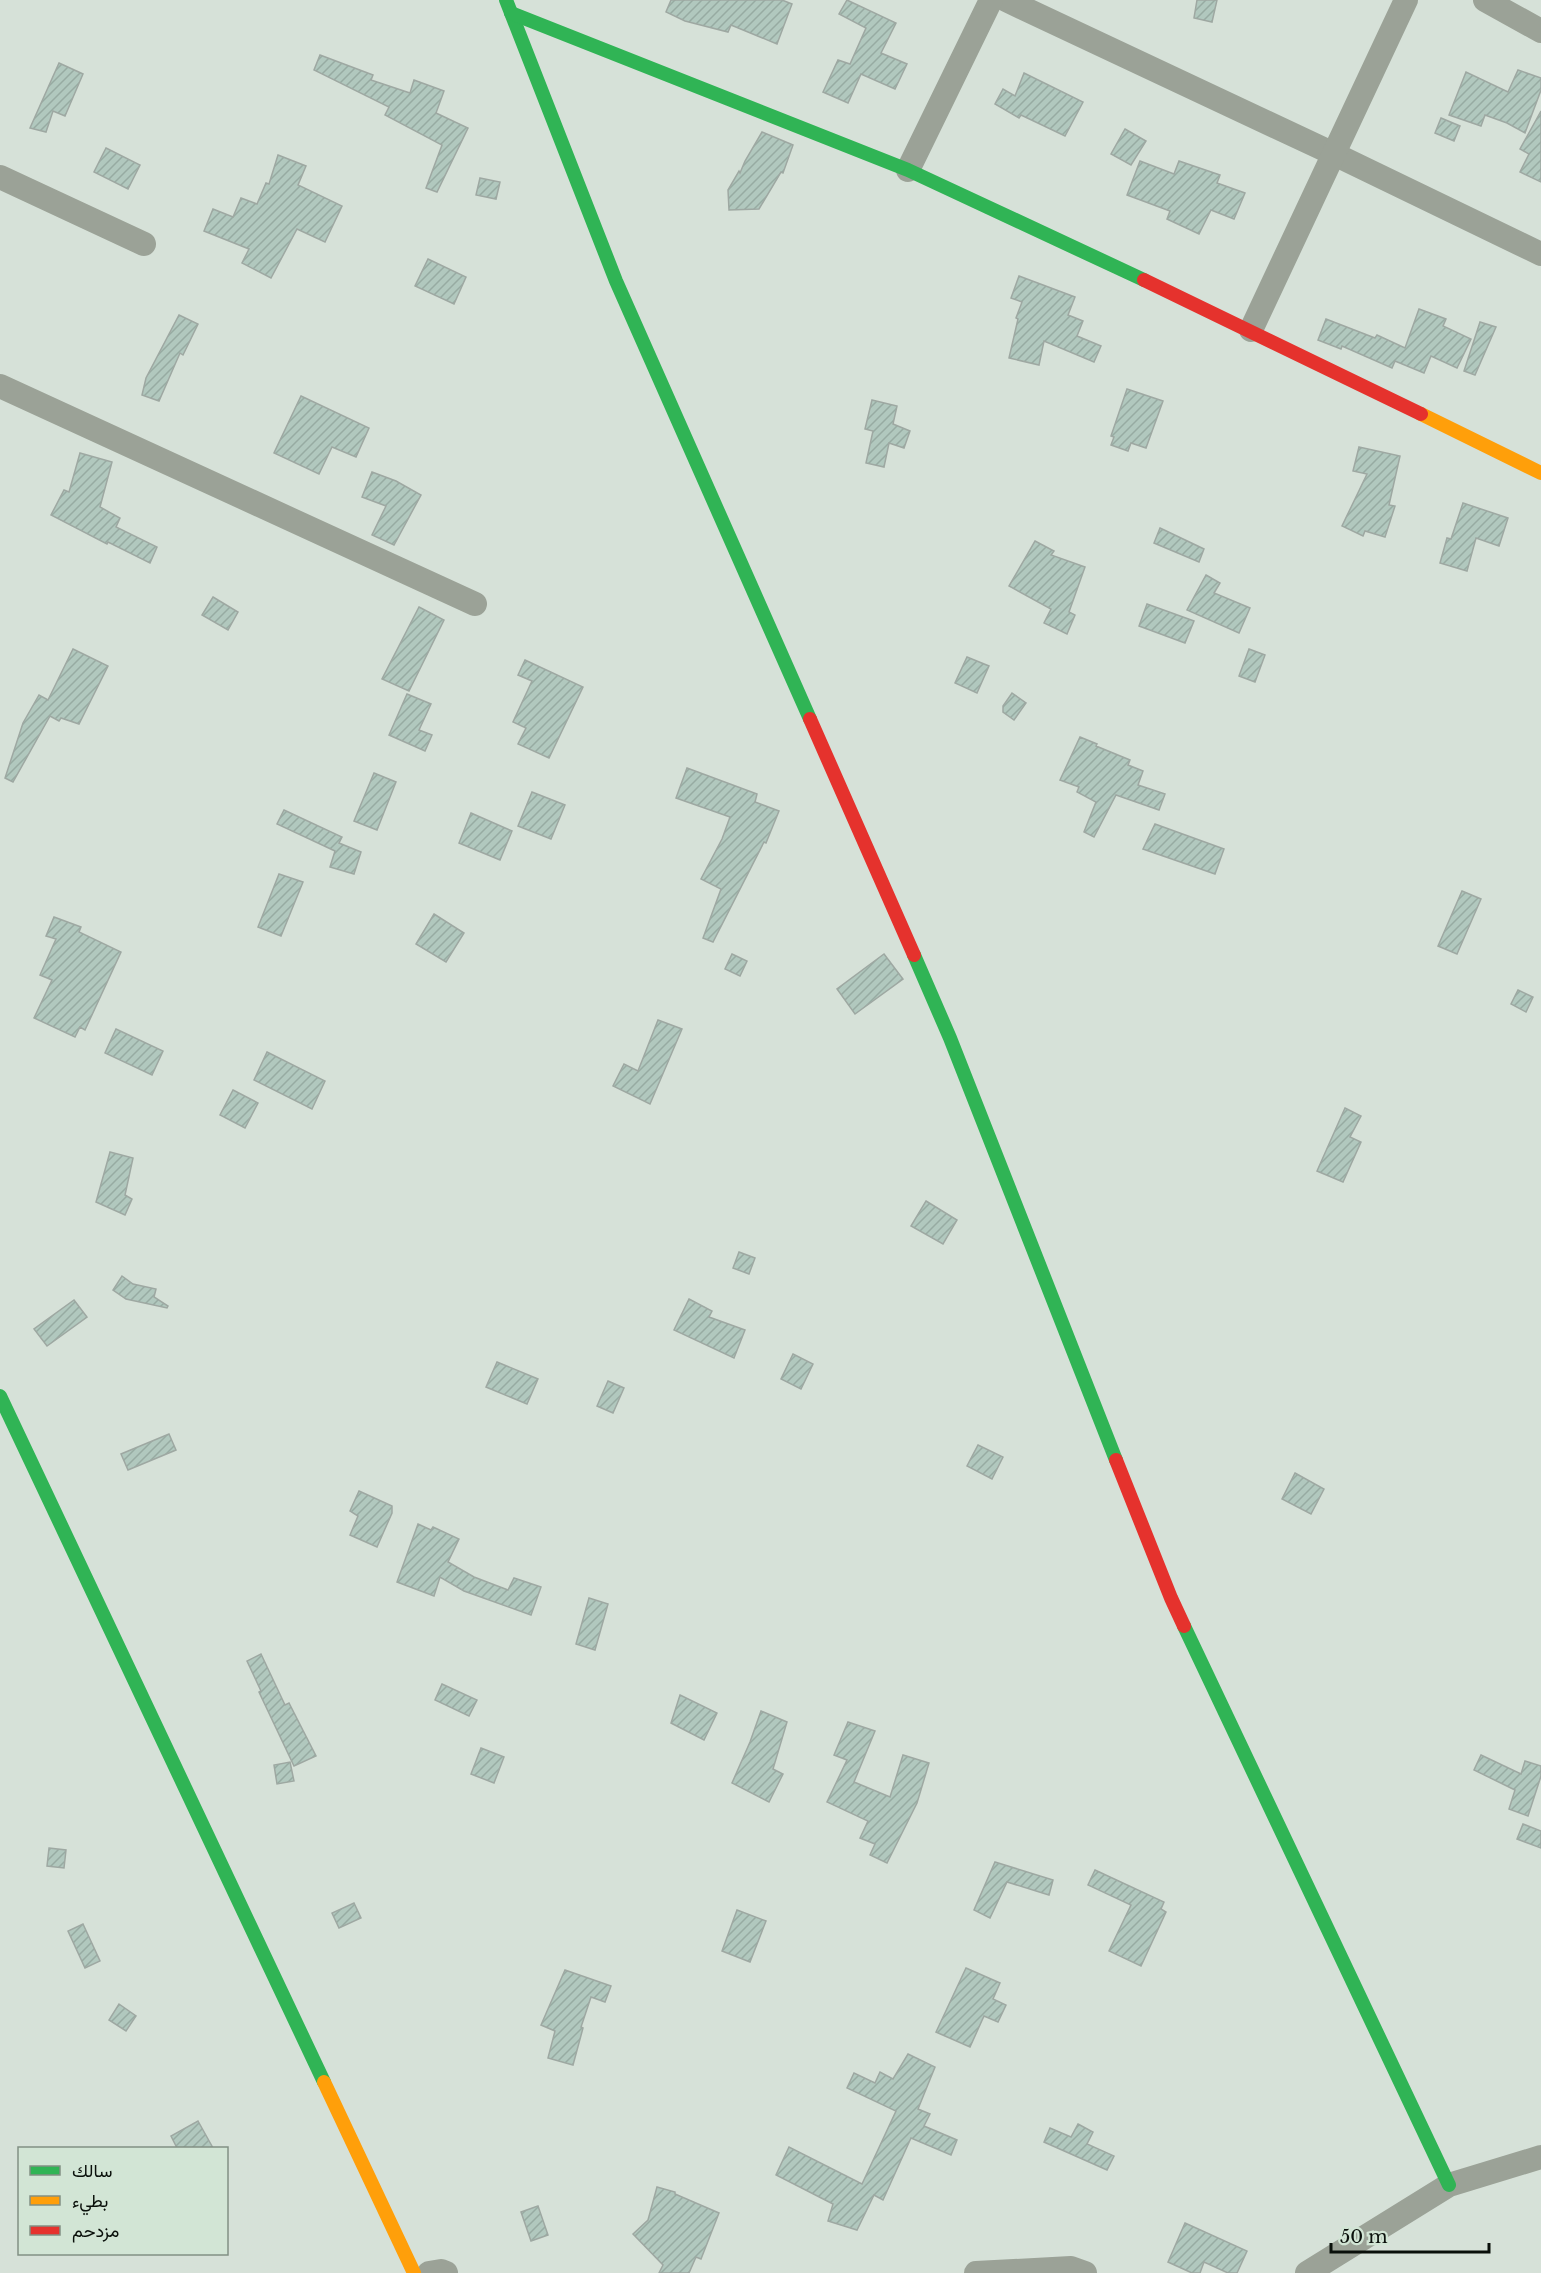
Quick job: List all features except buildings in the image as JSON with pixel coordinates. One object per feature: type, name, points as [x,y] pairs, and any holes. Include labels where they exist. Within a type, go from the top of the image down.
[{"type":"street","points":[[908,170],[991,0]]},
{"type":"street","points":[[1006,0],[1541,254]]},
{"type":"street","points":[[1251,330],[1406,0]]},
{"type":"street","points":[[1485,0],[1541,31]]},
{"type":"street","points":[[508,6],[908,170],[1251,330],[1541,473]]},
{"type":"street","points":[[508,6],[616,281],[951,1038],[1171,1598],[1449,2185]]},
{"type":"street","points":[[0,177],[144,243]]},
{"type":"street","points":[[0,386],[475,604]]},
{"type":"street","points":[[0,1396],[414,2273]]},
{"type":"street","points":[[1307,2273],[1449,2185],[1541,2157]]},
{"type":"street","points":[[976,2273],[1071,2268],[1085,2273]]},
{"type":"street","points":[[429,2273],[441,2271],[446,2273]]},
{"type":"traffic: fast","points":[[506,0],[616,281],[810,719]]},
{"type":"traffic: fast","points":[[511,13],[908,170],[1144,280]]},
{"type":"traffic: fast","points":[[914,955],[950,1038],[1116,1460]]},
{"type":"traffic: fast","points":[[0,1396],[324,2082]]},
{"type":"traffic: fast","points":[[1184,1626],[1449,2185]]},
{"type":"traffic: slow","points":[[1421,414],[1541,473]]},
{"type":"traffic: slow","points":[[324,2082],[414,2273]]},
{"type":"traffic: jam","points":[[1144,280],[1421,414]]},
{"type":"traffic: jam","points":[[810,719],[914,955]]},
{"type":"traffic: jam","points":[[1116,1460],[1184,1626]]}]
